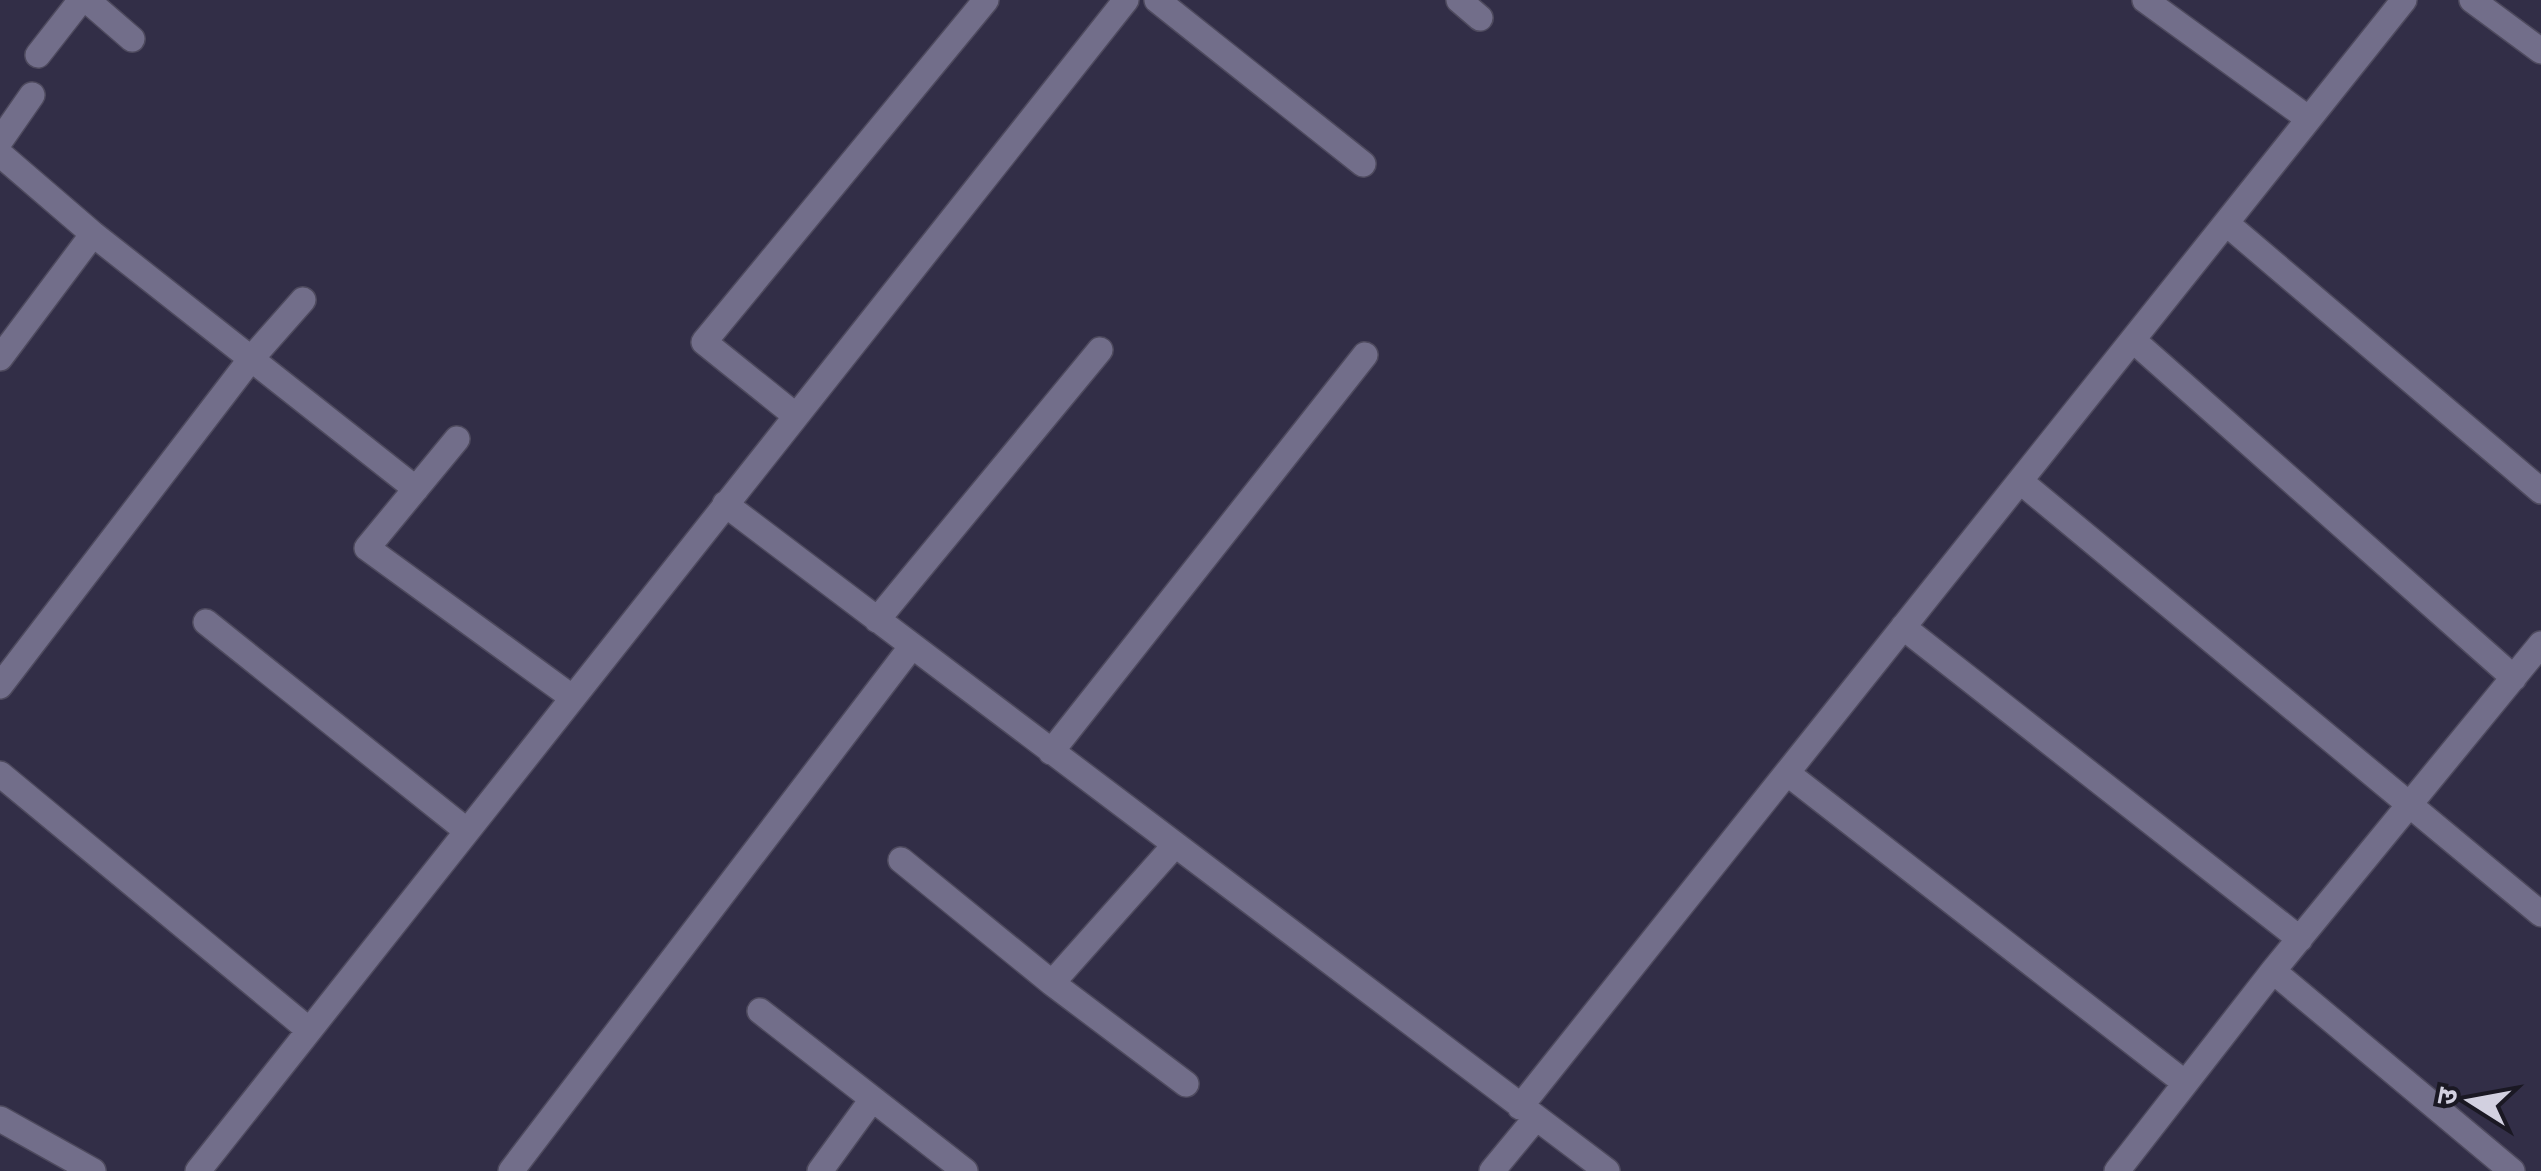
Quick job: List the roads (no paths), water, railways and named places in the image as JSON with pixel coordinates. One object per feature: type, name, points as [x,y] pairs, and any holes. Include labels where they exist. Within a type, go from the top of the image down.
[{"type":"street","points":[[38,55],[84,0],[132,38]]},
{"type":"street","points":[[796,416],[704,342],[986,0]]},
{"type":"street","points":[[198,1171],[1126,0]]},
{"type":"street","points":[[1157,0],[1363,164]]},
{"type":"street","points":[[1459,0],[1480,18]]},
{"type":"street","points":[[2145,0],[2309,119]]},
{"type":"street","points":[[1492,1171],[1528,1113],[1787,773],[2404,0]]},
{"type":"street","points":[[2472,0],[2541,51]]},
{"type":"street","points":[[0,141],[32,94]]},
{"type":"street","points":[[0,154],[93,234],[416,488]]},
{"type":"street","points":[[2226,223],[2541,491]]},
{"type":"street","points":[[0,358],[93,234]]},
{"type":"street","points":[[0,686],[250,360],[303,300]]},
{"type":"street","points":[[2133,340],[2514,678]]},
{"type":"street","points":[[877,620],[1100,350]]},
{"type":"street","points":[[1051,752],[1365,356]]},
{"type":"street","points":[[457,439],[367,548],[573,698]]},
{"type":"street","points":[[2020,481],[2541,914]]},
{"type":"street","points":[[726,504],[1607,1171]]},
{"type":"street","points":[[206,622],[467,831]]},
{"type":"street","points":[[1903,627],[2300,939]]},
{"type":"street","points":[[2117,1171],[2273,971],[2541,644]]},
{"type":"street","points":[[511,1171],[912,646]]},
{"type":"street","points":[[1787,773],[2185,1084]]},
{"type":"street","points":[[0,774],[309,1030]]},
{"type":"street","points":[[1052,984],[1175,845]]},
{"type":"street","points":[[901,860],[1052,984],[1186,1084]]},
{"type":"street","points":[[2273,971],[2512,1171]]},
{"type":"street","points":[[760,1011],[965,1171]]},
{"type":"street","points":[[820,1171],[871,1101]]},
{"type":"street","points":[[0,1120],[93,1171]]}]
